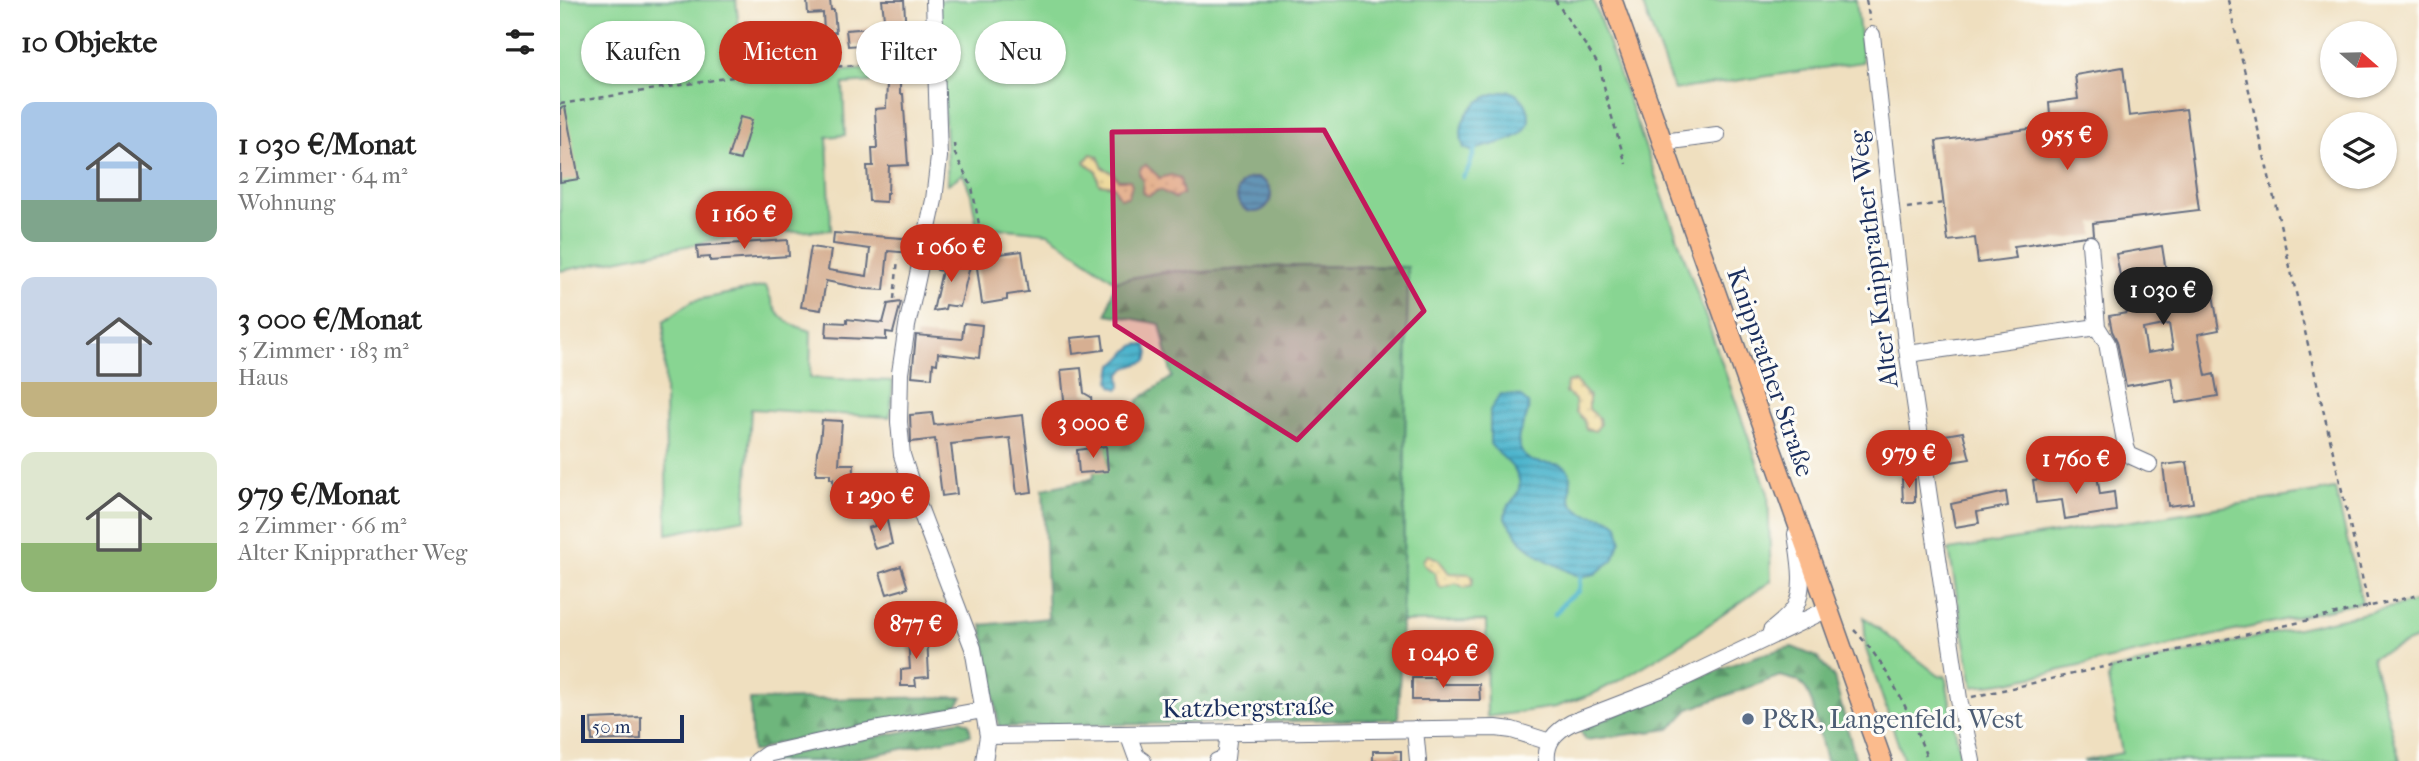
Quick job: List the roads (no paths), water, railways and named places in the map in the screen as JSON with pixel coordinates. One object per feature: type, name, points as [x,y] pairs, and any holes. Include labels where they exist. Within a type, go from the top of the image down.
[{"type":"main road","name":"Knipprather Straße","points":[[1612,0],[1882,761]]},
{"type":"street","points":[[934,0],[939,157],[934,200],[907,326],[900,373],[899,422],[902,455],[916,499],[973,648],[988,736],[984,761]]},
{"type":"street","name":"Alter Knipprather Weg","points":[[1872,35],[1908,355],[1959,699],[1972,761]]},
{"type":"street","points":[[1662,142],[1717,135]]},
{"type":"street","points":[[2090,244],[2097,327],[2106,342],[2126,447],[2129,455],[2149,464]]},
{"type":"street","points":[[1908,355],[2097,327]]},
{"type":"street","points":[[1762,640],[1795,608],[1799,596],[1801,577],[1794,514]]},
{"type":"street","points":[[1547,761],[1550,743],[1557,731],[1571,723],[1637,699],[1828,609]]},
{"type":"street","points":[[762,758],[868,731],[983,710]]},
{"type":"street","name":"Katzbergstraße","points":[[988,736],[1496,728],[1512,730],[1550,743]]},
{"type":"street","points":[[1415,729],[1418,761]]},
{"type":"street","points":[[1217,761],[1226,758],[1228,754],[1229,732]]},
{"type":"street","points":[[1128,734],[1136,757],[1143,761]]},
{"type":"water","points":[[1509,91],[1521,98],[1527,106],[1529,121],[1525,129],[1510,140],[1471,151],[1464,148],[1462,126],[1471,109],[1488,96]]},
{"type":"water","points":[[1254,178],[1266,183],[1271,195],[1266,207],[1254,212],[1242,207],[1237,195],[1242,183]]},
{"type":"water","points":[[1139,344],[1146,345],[1149,353],[1147,361],[1126,368],[1120,375],[1121,387],[1118,389],[1112,386],[1110,381],[1113,365]]},
{"type":"water","points":[[1501,394],[1520,396],[1528,403],[1518,440],[1527,459],[1565,467],[1570,477],[1570,498],[1575,507],[1585,514],[1608,518],[1618,525],[1621,540],[1613,560],[1595,574],[1579,577],[1542,558],[1522,542],[1505,518],[1506,510],[1517,494],[1519,479],[1512,466],[1490,444],[1490,410]]},
{"type":"waterway","points":[[1463,177],[1475,149]]},
{"type":"waterway","points":[[1555,614],[1566,600],[1579,591],[1581,577]]},
{"type":"place","name":"P&R, Langenfeld, West","points":[[1748,719]]}]
